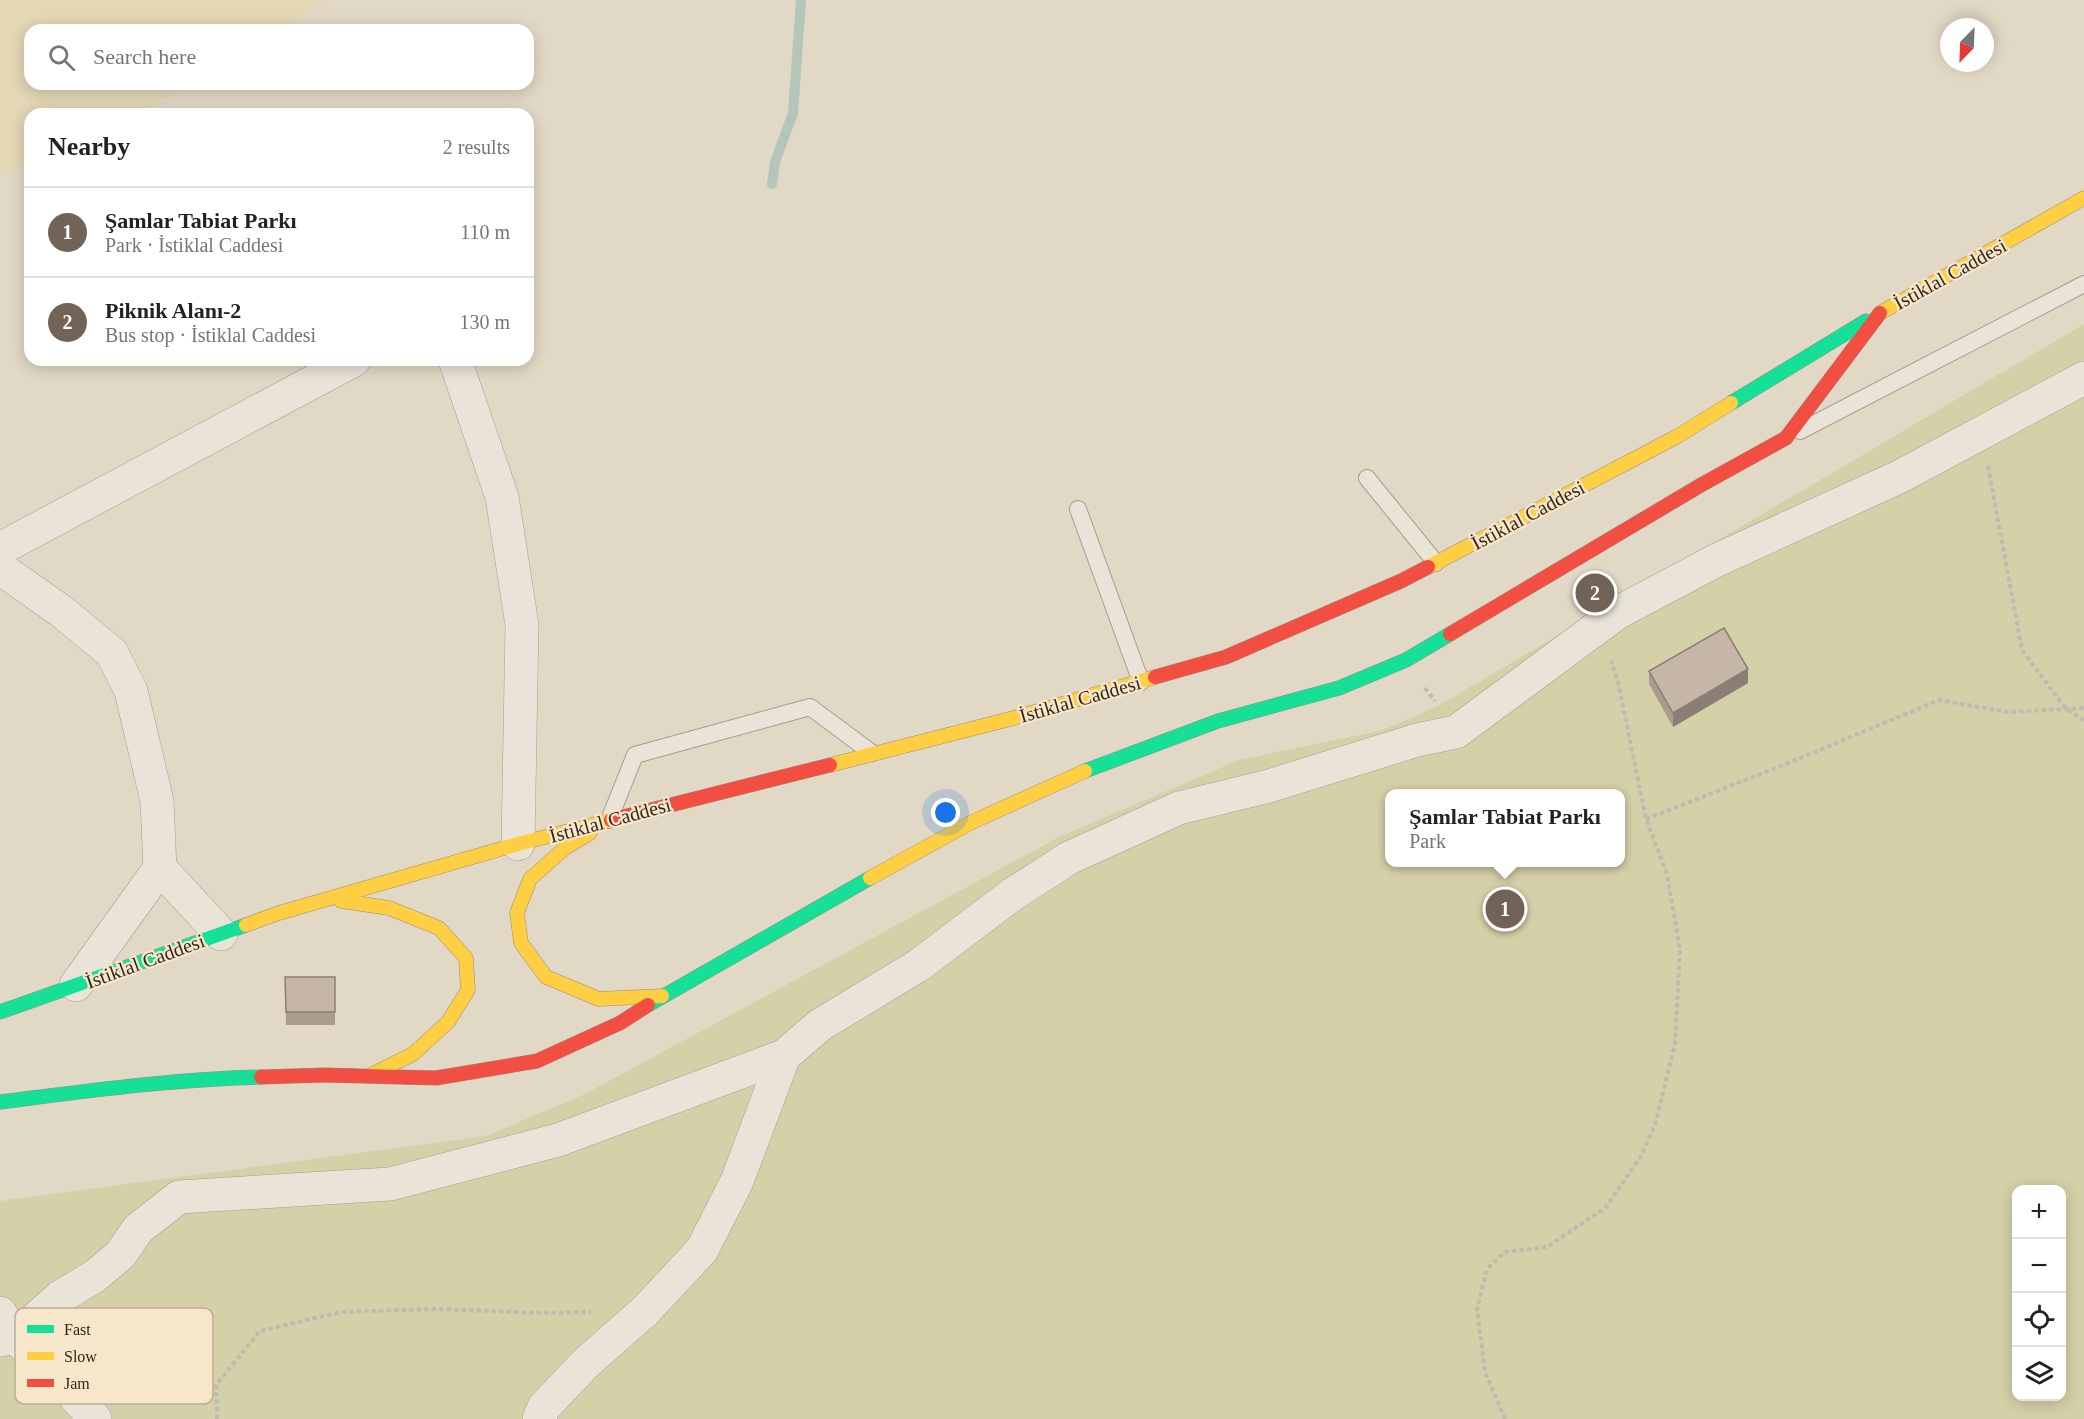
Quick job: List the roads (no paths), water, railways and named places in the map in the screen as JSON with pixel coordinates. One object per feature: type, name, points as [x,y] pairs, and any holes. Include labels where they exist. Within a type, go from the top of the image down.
[{"type":"main road","name":"İstiklal Caddesi","points":[[0,1012],[279,913],[518,844],[1010,718],[1226,657],[1401,581],[1678,436],[1880,313],[2084,198]]},
{"type":"main road","points":[[0,1102],[92,1090],[218,1078],[368,1076],[436,1078],[537,1061],[620,1023],[663,996],[972,822],[1101,763],[1218,721],[1338,688],[1406,660],[1786,438],[1880,313]]},
{"type":"main road","points":[[609,820],[565,848],[530,879],[516,913],[521,943],[546,977],[599,999],[663,996]]},
{"type":"main road","points":[[328,899],[389,908],[439,928],[466,958],[468,990],[448,1022],[413,1054],[368,1076]]},
{"type":"street","points":[[0,549],[343,366]]},
{"type":"street","points":[[457,366],[502,497],[522,625],[518,844]]},
{"type":"street","points":[[42,1308],[95,1276],[121,1254],[138,1228],[179,1197],[390,1185],[558,1140],[784,1056],[820,1025],[919,965],[1013,894],[1069,858],[1179,808],[1269,786],[1417,740],[1456,732],[1617,613],[1717,560],[1899,477],[2084,378]]},
{"type":"street","points":[[0,568],[62,611],[112,653],[131,691],[157,801],[160,868],[76,985]]},
{"type":"street","points":[[160,868],[221,934]]},
{"type":"street","points":[[539,1419],[544,1407],[586,1362],[645,1311],[702,1250],[737,1180],[784,1056]]},
{"type":"street","points":[[81,1404],[94,1419]]},
{"type":"lane","points":[[1786,438],[2084,284]]},
{"type":"lane","points":[[1367,478],[1436,563]]},
{"type":"lane","points":[[1078,509],[1141,682]]},
{"type":"lane","points":[[609,820],[635,755],[810,707],[872,753]]},
{"type":"waterway","points":[[772,184],[775,162],[793,113],[801,0]]},
{"type":"place","name":"Piknik Alanı-2","points":[[1595,593]]},
{"type":"place","name":"Şamlar Tabiat Parkı","points":[[1505,909]]}]
